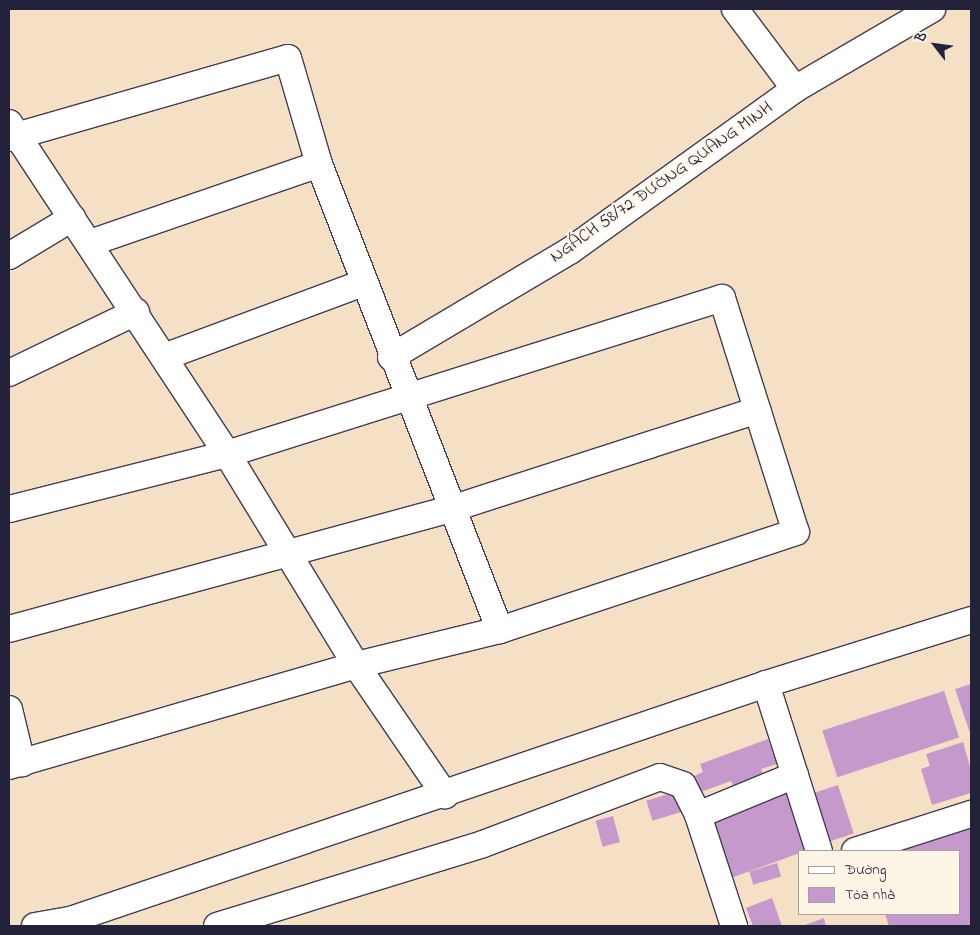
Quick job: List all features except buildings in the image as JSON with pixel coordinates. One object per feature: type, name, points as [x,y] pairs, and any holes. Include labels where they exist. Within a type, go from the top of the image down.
[{"type":"street","points":[[735,9],[795,88]]},
{"type":"street","name":"NGÁCH 58/72 ĐƯỜNG QUANG MINH","points":[[391,357],[571,250],[795,88],[932,9]]},
{"type":"street","points":[[445,795],[356,665],[227,454],[136,312],[11,131],[288,58],[319,164],[407,400],[500,630]]},
{"type":"street","points":[[90,243],[319,164]]},
{"type":"street","points":[[9,256],[72,218]]},
{"type":"street","points":[[164,357],[363,282]]},
{"type":"street","points":[[9,709],[15,764],[356,665],[500,630],[796,532],[722,298],[407,400],[227,454],[10,504]]},
{"type":"street","points":[[9,372],[136,312]]},
{"type":"street","points":[[9,629],[289,556],[452,509],[757,410]]},
{"type":"street","points":[[35,926],[74,923],[766,684],[971,620]]},
{"type":"street","points":[[766,684],[819,850]]},
{"type":"street","points":[[698,815],[795,775]]},
{"type":"street","points":[[217,926],[483,844],[660,777],[683,785],[698,815],[734,926]]},
{"type":"street","points":[[858,850],[971,814]]}]
